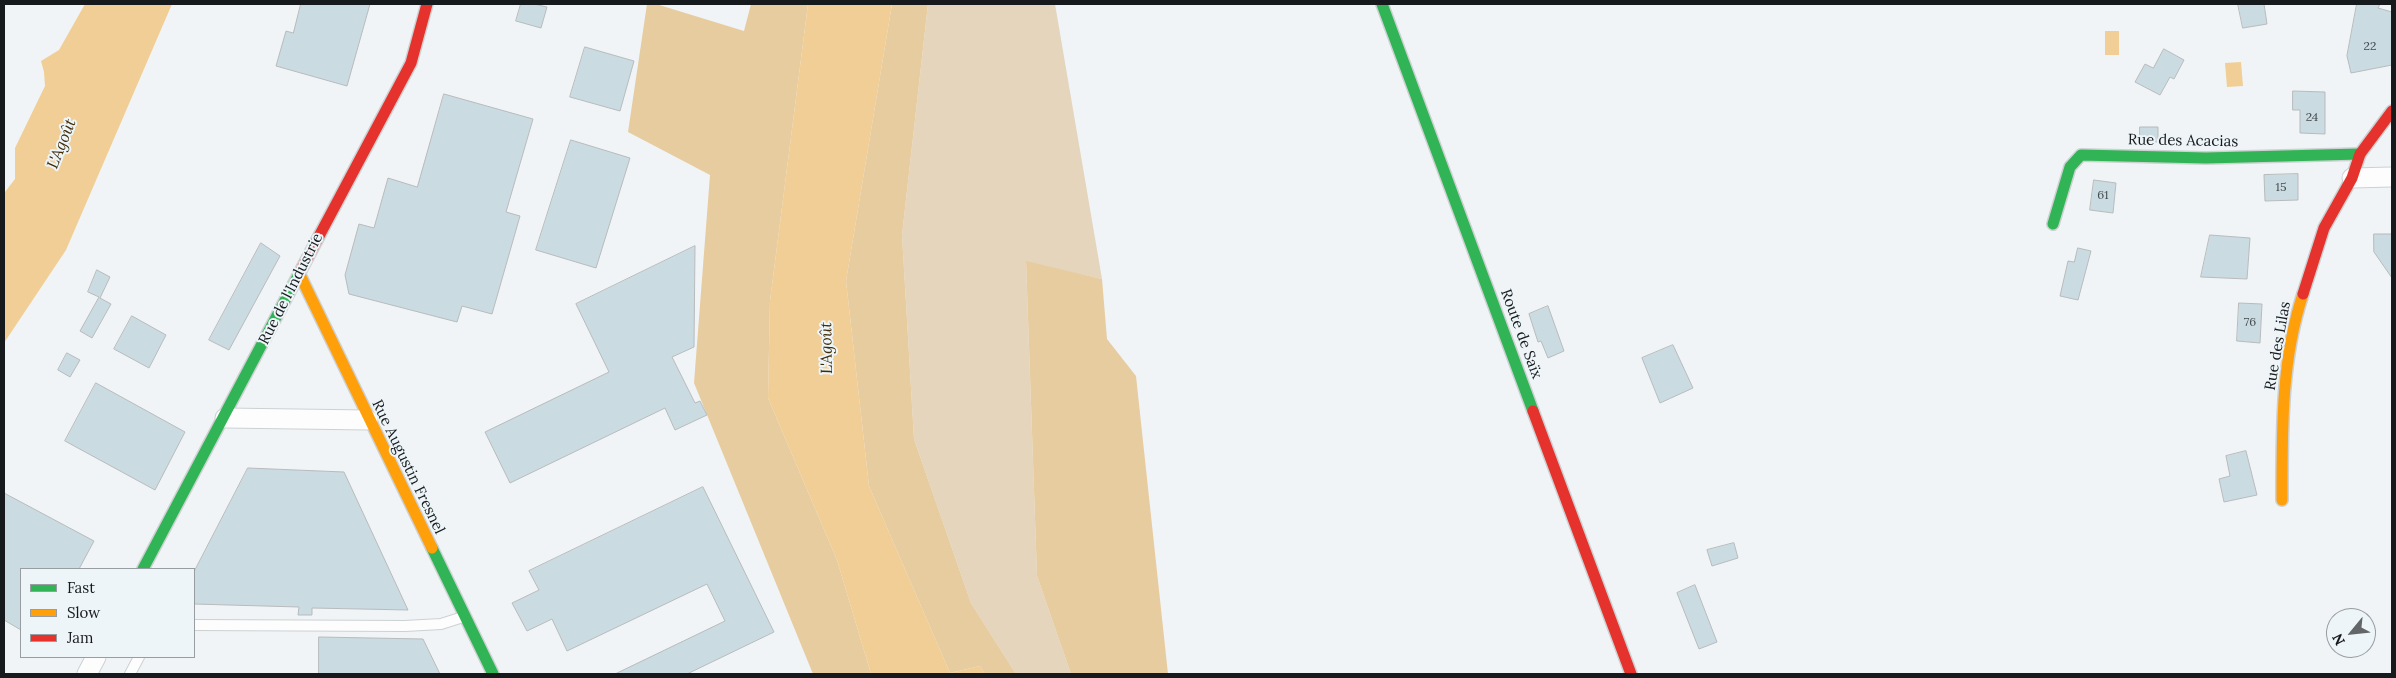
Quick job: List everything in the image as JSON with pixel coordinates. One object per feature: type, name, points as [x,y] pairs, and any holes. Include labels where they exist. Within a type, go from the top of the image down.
[{"type":"street","name":"Rue de l'Industrie","points":[[144,568],[225,418],[298,273],[410,63],[427,4]]},
{"type":"street","name":"Route de Saïx","points":[[1382,4],[1631,674]]},
{"type":"street","name":"Rue des Lilas","points":[[2282,500],[2285,385],[2296,314],[2324,228],[2352,178],[2360,154],[2392,110]]},
{"type":"street","name":"Rue des Acacias","points":[[2053,224],[2070,167],[2081,155],[2206,158],[2360,154]]},
{"type":"street","points":[[2352,178],[2392,177]]},
{"type":"street","name":"Rue Augustin Fresnel","points":[[298,273],[493,674]]},
{"type":"street","points":[[225,418],[368,420]]},
{"type":"street","points":[[87,674],[95,658]]},
{"type":"lane","points":[[195,625],[405,626],[440,624],[464,616]]},
{"type":"lane","points":[[130,674],[138,658]]},
{"type":"shaded area","points":[[647,4],[656,4],[744,31],[751,4],[808,4],[770,301],[768,398],[837,560],[871,674],[813,674],[694,383],[710,175],[628,132]]},
{"type":"shaded area","points":[[892,4],[928,4],[902,235],[914,439],[971,603],[1016,674],[985,674],[980,666],[950,673],[869,486],[846,281]]},
{"type":"shaded area","points":[[928,4],[1055,4],[1102,279],[1026,262],[1037,576],[1071,674],[1016,674],[971,603],[914,439],[902,235]]},
{"type":"shaded area","points":[[1026,261],[1102,279],[1107,339],[1136,376],[1168,674],[1071,674],[1037,576]]},
{"type":"water","name":"L'Agoût","points":[[85,4],[172,4],[66,250],[4,343],[5,192],[15,179],[15,148],[45,86],[41,61],[59,50]]},
{"type":"water","name":"L'Agoût","points":[[808,4],[892,4],[846,281],[869,486],[950,673],[980,666],[985,674],[871,674],[837,560],[768,398],[770,301]]},
{"type":"water","points":[[2105,31],[2119,31],[2119,55],[2105,55]]},
{"type":"water","points":[[2241,62],[2243,86],[2227,87],[2225,63]]},
{"type":"building","points":[[301,4],[370,4],[347,86],[276,66],[286,31],[293,33]]},
{"type":"building","points":[[521,4],[547,7],[541,28],[516,21]]},
{"type":"building","points":[[2238,4],[2264,4],[2267,24],[2243,28]]},
{"type":"building","points":[[2357,4],[2380,4],[2378,8],[2392,12],[2392,65],[2351,73],[2347,56]]},
{"type":"building","points":[[585,47],[634,61],[620,111],[570,97]]},
{"type":"building","points":[[2164,49],[2184,60],[2174,79],[2170,77],[2160,95],[2135,82],[2145,64],[2153,68]]},
{"type":"building","points":[[2293,91],[2325,92],[2325,134],[2300,133],[2300,110],[2293,110]]},
{"type":"building","points":[[444,94],[533,119],[506,212],[520,216],[492,314],[462,306],[457,322],[349,294],[345,275],[359,224],[374,228],[388,178],[417,187]]},
{"type":"building","points":[[2140,127],[2158,127],[2158,142],[2140,141]]},
{"type":"building","points":[[571,140],[630,158],[596,268],[536,250]]},
{"type":"building","points":[[2298,174],[2298,200],[2265,201],[2264,175]]},
{"type":"building","points":[[2094,180],[2116,183],[2113,213],[2090,210]]},
{"type":"building","points":[[2374,234],[2392,234],[2392,278],[2374,252]]},
{"type":"building","points":[[2210,235],[2250,238],[2247,279],[2201,277]]},
{"type":"building","points":[[261,243],[280,256],[229,350],[209,340]]},
{"type":"building","points":[[695,246],[694,347],[672,357],[695,403],[700,401],[707,415],[675,430],[665,408],[510,483],[485,432],[609,372],[576,304]]},
{"type":"building","points":[[2078,248],[2091,251],[2078,300],[2060,296],[2068,261],[2074,262]]},
{"type":"building","points":[[97,270],[110,277],[100,298],[111,304],[92,338],[80,331],[99,297],[88,292]]},
{"type":"building","points":[[2239,303],[2262,304],[2260,343],[2237,341]]},
{"type":"building","points":[[1548,306],[1564,351],[1548,358],[1541,341],[1538,342],[1529,314]]},
{"type":"building","points":[[132,316],[166,335],[149,368],[114,349]]},
{"type":"building","points":[[1673,345],[1693,388],[1660,403],[1642,358]]},
{"type":"building","points":[[67,353],[80,360],[70,377],[58,370]]},
{"type":"building","points":[[96,383],[185,432],[155,490],[65,441]]},
{"type":"building","points":[[2246,451],[2257,495],[2224,502],[2219,479],[2230,476],[2226,456]]},
{"type":"building","points":[[248,468],[344,472],[408,610],[312,608],[312,615],[298,615],[299,607],[195,604],[195,570]]},
{"type":"building","points":[[703,487],[774,632],[687,674],[615,674],[725,621],[707,584],[567,651],[552,619],[527,631],[512,603],[539,590],[529,571]]},
{"type":"building","points":[[4,493],[94,541],[80,568],[20,568],[20,629],[4,620]]},
{"type":"building","points":[[1734,543],[1738,558],[1712,566],[1707,550]]},
{"type":"building","points":[[1695,585],[1717,642],[1699,649],[1677,593]]},
{"type":"building","points":[[319,637],[423,639],[440,674],[319,674]]},
{"type":"traffic: fast","points":[[1382,4],[1533,411]]},
{"type":"traffic: fast","points":[[2053,224],[2070,167],[2081,155],[2206,158],[2360,154]]},
{"type":"traffic: fast","points":[[144,568],[300,272]]},
{"type":"traffic: fast","points":[[432,548],[493,674]]},
{"type":"traffic: slow","points":[[299,273],[432,548]]},
{"type":"traffic: slow","points":[[2282,500],[2284,396],[2290,344],[2303,294]]},
{"type":"traffic: jam","points":[[300,272],[411,63],[427,4]]},
{"type":"traffic: jam","points":[[2303,294],[2324,228],[2352,178],[2360,154],[2392,111]]},
{"type":"traffic: jam","points":[[1533,411],[1631,674]]}]
